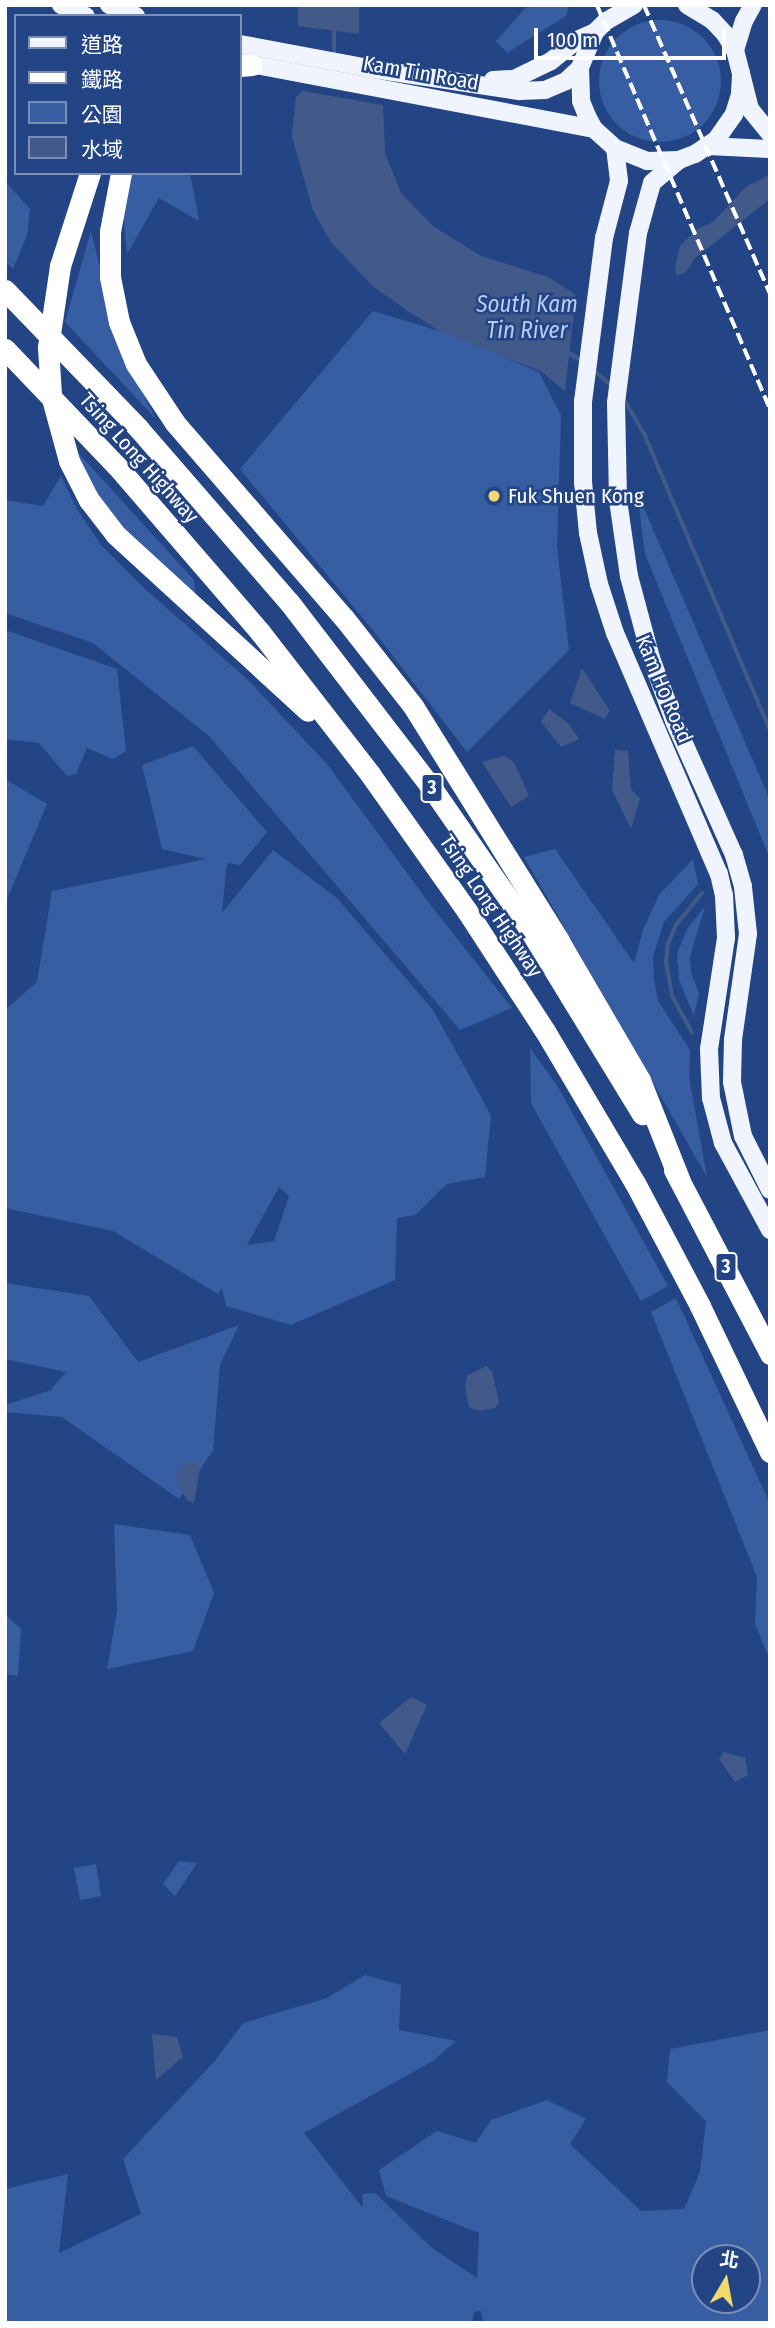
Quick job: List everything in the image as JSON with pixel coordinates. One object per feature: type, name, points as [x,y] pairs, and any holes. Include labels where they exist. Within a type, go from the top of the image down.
[{"type":"highway","points":[[89,175],[60,266],[48,347],[51,395],[69,461],[89,500],[133,552],[313,716],[370,774]]},
{"type":"highway","points":[[121,175],[110,231],[110,277],[119,322],[141,374],[175,423],[344,618],[412,706],[545,919],[640,1080],[680,1181]]},
{"type":"highway","name":"Tsing Long Highway","points":[[5,290],[139,429],[289,602],[431,787],[562,981],[680,1181],[770,1354]]},
{"type":"highway","name":"Tsing Long Highway","points":[[5,349],[116,465],[249,618],[370,774],[494,951],[628,1171],[700,1306],[770,1452]]},
{"type":"main road","points":[[61,5],[81,14]]},
{"type":"main road","points":[[109,5],[131,14]]},
{"type":"main road","points":[[452,82],[514,79],[551,61],[577,40],[596,32],[614,15],[634,5]]},
{"type":"main road","points":[[687,5],[712,20],[735,50],[750,108],[770,134]]},
{"type":"main road","points":[[735,50],[744,21],[753,5]]},
{"type":"main road","points":[[596,32],[580,68],[581,102],[594,129],[615,148],[647,161],[679,160],[708,146],[724,132],[734,114],[740,94],[741,73]]},
{"type":"main road","name":"Kam Tin Road","points":[[242,44],[594,129]]},
{"type":"main road","name":"Kam Tin Road","points":[[244,64],[305,75],[452,82],[519,91],[544,90],[566,81],[580,68]]},
{"type":"main road","points":[[708,146],[770,149]]},
{"type":"main road","name":"Kam Ho Road","points":[[615,148],[619,181],[607,223],[584,391],[582,438],[588,533],[606,609],[719,874],[724,895],[726,938],[709,1049],[711,1098],[723,1143],[770,1230]]},
{"type":"main road","name":"Kam Ho Road","points":[[679,160],[659,174],[648,194],[638,233],[615,419],[621,524],[629,576],[651,658],[674,721],[734,855],[743,887],[748,934],[733,1040],[732,1082],[743,1136],[770,1190]]},
{"type":"green space","points":[[528,5],[569,5],[566,16],[507,53],[496,41]]},
{"type":"green space","points":[[660,20],[683,25],[703,38],[716,58],[721,81],[716,104],[703,124],[683,137],[660,142],[637,137],[617,124],[604,104],[599,81],[604,58],[617,38],[637,25]]},
{"type":"green space","points":[[303,91],[334,177],[505,320],[565,391],[541,371],[493,353],[539,372],[561,415],[557,547],[569,650],[467,752],[376,634],[240,469],[373,311],[439,331],[374,287],[331,242],[313,210],[292,136],[296,97]]},
{"type":"green space","points":[[120,175],[190,175],[199,221],[159,198],[127,254]]},
{"type":"green space","points":[[5,181],[30,209],[27,235],[13,269],[5,261]]},
{"type":"green space","points":[[91,231],[119,347],[156,419],[65,322]]},
{"type":"green space","points":[[74,448],[194,580],[196,598],[98,504]]},
{"type":"green space","points":[[61,476],[78,511],[102,546],[143,587],[247,679],[327,764],[429,903],[512,1008],[460,1030],[209,736],[93,643],[5,613],[5,500],[43,506]]},
{"type":"green space","points":[[637,492],[770,800],[770,859],[645,554]]},
{"type":"green space","points":[[5,630],[117,669],[126,751],[113,759],[87,748],[76,774],[67,776],[39,743],[5,739]]},
{"type":"green space","points":[[193,746],[267,832],[240,865],[227,863],[222,913],[273,850],[337,898],[433,1010],[491,1115],[485,1177],[447,1184],[415,1215],[397,1218],[395,1280],[291,1325],[226,1306],[222,1288],[218,1294],[113,1231],[5,1208],[5,1010],[37,982],[52,891],[206,859],[162,849],[142,765]],"holes":[[[279,1187],[289,1196],[274,1241],[247,1245]]]},
{"type":"green space","points":[[5,779],[47,804],[5,904]]},
{"type":"green space","points":[[555,849],[634,963],[643,930],[659,895],[693,859],[698,884],[664,922],[653,956],[654,979],[658,1001],[690,1050],[689,1077],[707,1177],[524,857]]},
{"type":"green space","points":[[705,906],[690,957],[691,973],[699,993],[694,1016],[679,980],[677,954],[687,929]]},
{"type":"green space","points":[[530,1048],[558,1087],[668,1286],[641,1301],[531,1103]]},
{"type":"green space","points":[[5,1283],[89,1296],[138,1362],[239,1325],[220,1365],[213,1451],[179,1499],[62,1417],[5,1412],[5,1405],[51,1390],[66,1372],[5,1359]]},
{"type":"green space","points":[[676,1298],[770,1504],[770,1660],[755,1624],[757,1577],[651,1312]]},
{"type":"green space","points":[[114,1524],[190,1535],[214,1593],[193,1651],[107,1669],[117,1611]]},
{"type":"green space","points":[[5,1614],[21,1629],[18,1676],[5,1674]]},
{"type":"green space","points":[[179,1861],[197,1863],[175,1896],[163,1884]]},
{"type":"green space","points":[[96,1864],[101,1896],[80,1900],[74,1868]]},
{"type":"green space","points":[[365,1975],[401,1985],[399,2030],[456,2041],[433,2061],[304,2133],[363,2208],[362,2194],[375,2193],[432,2248],[477,2278],[479,2233],[386,2196],[379,2170],[437,2131],[476,2143],[491,2120],[547,2100],[586,2119],[570,2144],[641,2211],[684,2209],[700,2172],[706,2121],[667,2082],[670,2049],[770,2030],[770,2323],[483,2323],[481,2311],[474,2312],[472,2323],[5,2323],[5,2189],[68,2174],[59,2253],[141,2214],[123,2159],[214,2062],[243,2023],[327,1998]]},
{"type":"water","points":[[298,5],[359,5],[359,34],[298,26]]},
{"type":"water","name":"South Kam Tin River","points":[[303,91],[383,105],[385,153],[401,193],[433,226],[481,256],[548,277],[576,295],[565,391],[541,371],[443,332],[409,312],[374,287],[331,242],[313,210],[292,136],[296,97]]},
{"type":"water","points":[[770,175],[770,199],[695,258],[686,272],[677,276],[675,267],[680,246],[696,230],[713,222],[747,186]]},
{"type":"water","points":[[582,668],[610,711],[605,719],[570,703]]},
{"type":"water","points":[[549,709],[568,723],[579,739],[561,747],[541,722]]},
{"type":"water","points":[[615,750],[628,751],[631,790],[640,798],[631,829],[612,790]]},
{"type":"water","points":[[504,756],[514,762],[529,796],[511,807],[482,762]]},
{"type":"water","points":[[486,1366],[492,1371],[499,1402],[495,1408],[479,1411],[469,1407],[465,1387],[467,1376]]},
{"type":"water","points":[[187,1461],[201,1463],[194,1503],[187,1500],[176,1479],[179,1468]]},
{"type":"water","points":[[411,1697],[427,1705],[405,1754],[379,1723]]},
{"type":"water","points":[[724,1752],[745,1758],[748,1775],[735,1782],[719,1759]]},
{"type":"water","points":[[152,2034],[177,2037],[183,2057],[156,2080]]},
{"type":"waterway","name":"South Kam Tin River","points":[[334,29],[334,57]]},
{"type":"waterway","name":"South Kam Tin River","points":[[568,352],[582,361]]},
{"type":"waterway","name":"South Kam Tin River","points":[[594,370],[612,386]]},
{"type":"waterway","name":"South Kam Tin River","points":[[624,399],[645,435],[770,730]]},
{"type":"waterway","points":[[766,828],[770,824]]},
{"type":"waterway","points":[[692,1033],[672,996],[666,962],[668,944],[676,925],[702,893]]},
{"type":"railway","points":[[597,5],[770,408]]},
{"type":"railway","points":[[644,5],[770,293]]},
{"type":"place","name":"Fuk Shuen Kong","points":[[494,496]]}]
